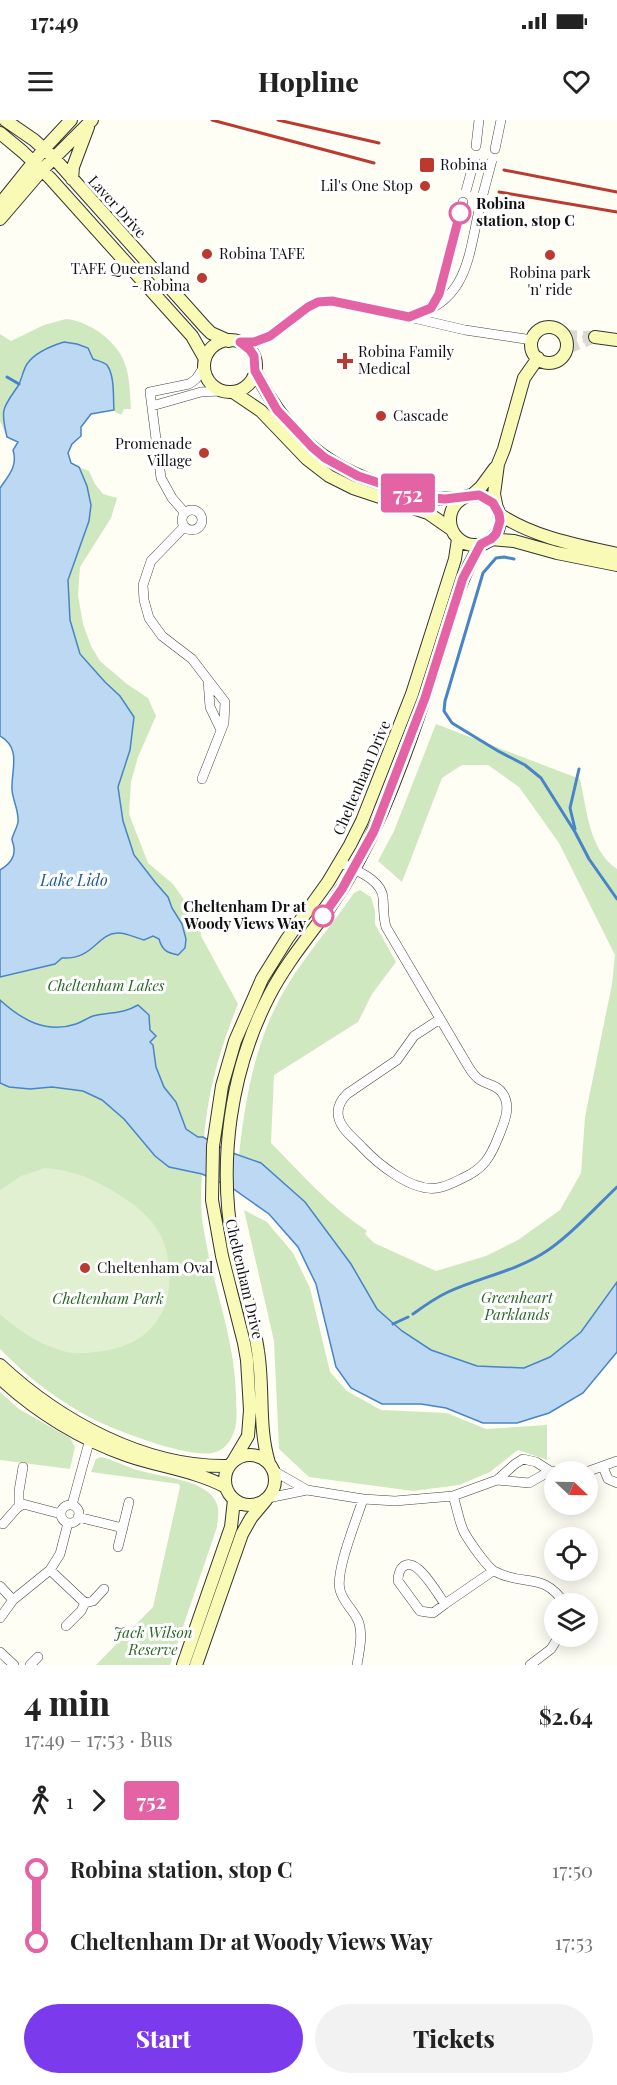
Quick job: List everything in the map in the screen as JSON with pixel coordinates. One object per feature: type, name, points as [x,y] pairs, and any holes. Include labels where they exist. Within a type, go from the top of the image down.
[{"type":"main road","name":"Laver Drive","points":[[5,120],[54,158],[205,327],[212,333],[234,341]]},
{"type":"main road","points":[[0,219],[38,166],[44,149],[71,120]]},
{"type":"main road","points":[[0,204],[38,166],[54,158],[91,121]]},
{"type":"main road","points":[[72,179],[73,167],[91,121]]},
{"type":"main road","name":"Laver Drive","points":[[0,133],[38,166],[192,336],[205,363]]},
{"type":"main road","points":[[486,542],[499,528],[494,494],[498,464],[524,378],[543,361],[558,360],[564,355],[567,348],[565,336],[559,330],[549,327],[540,329],[532,340],[533,351],[543,361]]},
{"type":"main road","points":[[595,337],[617,339]]},
{"type":"main road","points":[[617,554],[516,525],[498,512],[486,498],[432,499],[422,497],[367,480],[340,468],[312,447],[277,410],[255,371],[254,356],[250,350],[234,341],[214,346],[205,363],[210,384],[251,403],[304,456],[329,476],[353,488],[429,513],[473,545],[504,539],[557,554],[617,565]]},
{"type":"main road","points":[[226,391],[248,386],[255,371]]},
{"type":"main road","points":[[455,534],[450,515],[453,509],[481,487],[498,464]]},
{"type":"main road","name":"Cheltenham Drive","points":[[230,1464],[248,1436],[250,1410],[244,1343],[220,1248],[212,1200],[212,1156],[215,1122],[222,1086],[235,1041],[257,990],[283,944],[340,862],[362,821],[412,694],[455,560],[455,534]]},
{"type":"main road","name":"Cheltenham Drive","points":[[271,1467],[262,1435],[263,1399],[259,1353],[234,1246],[228,1205],[229,1128],[241,1067],[262,1010],[286,966],[329,908],[367,846],[390,793],[425,698],[463,578],[486,542]]},
{"type":"main road","points":[[0,1365],[91,1435],[200,1466],[230,1464]]},
{"type":"main road","points":[[0,1378],[54,1419],[145,1461],[206,1477],[226,1487]]},
{"type":"main road","points":[[196,1665],[242,1534],[255,1511],[267,1499],[275,1484],[271,1467],[261,1457],[241,1456],[230,1464],[225,1475],[226,1487],[234,1500],[241,1504],[252,1505],[267,1499]]},
{"type":"main road","points":[[183,1665],[231,1527],[234,1500]]},
{"type":"street","points":[[476,146],[479,120]]},
{"type":"street","points":[[495,149],[501,120]]},
{"type":"street","points":[[466,191],[475,158]]},
{"type":"street","points":[[483,194],[492,160]]},
{"type":"street","points":[[431,308],[442,283],[463,202]]},
{"type":"street","points":[[409,317],[448,298],[459,285],[467,263],[480,206]]},
{"type":"street","points":[[234,341],[254,342],[270,336],[308,307],[318,302],[332,301],[465,330],[532,340]]},
{"type":"street","points":[[185,513],[172,498],[161,478],[150,392],[189,384],[196,379],[205,363]]},
{"type":"street","points":[[152,406],[201,392],[226,391]]},
{"type":"street","points":[[190,510],[201,516],[202,522],[199,528],[193,531],[184,527],[182,521],[185,513],[190,510]]},
{"type":"street","points":[[184,527],[151,561],[144,585],[144,600],[149,618],[162,636],[192,659],[225,702],[225,716],[221,730],[202,779]]},
{"type":"street","points":[[208,680],[210,707],[221,730]]},
{"type":"street","points":[[340,862],[380,887],[386,927],[440,1019],[479,1080],[496,1087],[503,1094],[506,1116],[492,1154],[485,1164],[470,1175],[433,1189],[409,1182],[377,1162],[343,1126],[338,1116],[338,1109],[347,1094],[398,1060],[414,1036],[440,1019]]},
{"type":"street","points":[[72,1505],[91,1435]]},
{"type":"street","points":[[267,1499],[307,1490],[363,1499],[395,1501],[453,1496],[497,1480],[523,1459],[536,1462],[544,1467]]},
{"type":"street","points":[[598,1468],[617,1461]]},
{"type":"street","points":[[3,1524],[19,1506],[23,1467]]},
{"type":"street","points":[[271,1467],[307,1490]]},
{"type":"street","points":[[603,1467],[608,1479],[617,1483]]},
{"type":"street","points":[[497,1480],[529,1483],[544,1474]]},
{"type":"street","points":[[453,1496],[464,1531],[493,1572],[512,1578],[535,1581],[555,1589],[558,1593]]},
{"type":"street","points":[[357,1665],[361,1636],[358,1622],[339,1589],[340,1573],[363,1499]]},
{"type":"street","points":[[118,1547],[129,1502]]},
{"type":"street","points":[[19,1506],[29,1505],[61,1514]]},
{"type":"street","points":[[72,1505],[63,1507],[61,1514],[63,1520],[72,1523],[78,1517]]},
{"type":"street","points":[[72,1505],[77,1509],[78,1517]]},
{"type":"street","points":[[78,1517],[123,1528]]},
{"type":"street","points":[[0,1618],[14,1600],[50,1570],[60,1554],[68,1523]]},
{"type":"street","points":[[445,1604],[419,1568],[412,1564],[401,1568],[398,1581],[420,1611],[433,1613],[493,1572]]},
{"type":"street","points":[[50,1570],[85,1603]]},
{"type":"street","points":[[0,1586],[14,1600]]},
{"type":"street","points":[[66,1626],[81,1611],[85,1603],[93,1601],[104,1589]]},
{"type":"street","points":[[530,1665],[552,1647]]},
{"type":"street","points":[[0,1652],[14,1665]]},
{"type":"street","points":[[30,1665],[38,1657]]},
{"type":"green space","name":"Cheltenham Lakes","points":[[66,319],[85,324],[111,342],[123,358],[129,382],[131,409],[124,409],[121,415],[114,411],[91,414],[81,427],[81,436],[72,444],[68,453],[71,464],[89,471],[103,494],[117,498],[111,518],[80,567],[78,595],[83,624],[91,646],[100,661],[148,698],[156,716],[138,757],[131,782],[129,814],[148,863],[173,884],[200,923],[201,936],[238,1004],[212,1086],[203,1149],[201,1209],[203,1224],[235,1375],[235,1428],[226,1446],[212,1453],[187,1452],[170,1448],[135,1437],[95,1420],[42,1386],[0,1349],[0,870],[12,858],[14,847],[12,839],[18,818],[12,790],[13,753],[7,741],[0,736],[0,488],[12,470],[13,450],[18,442],[7,437],[0,421],[0,334],[11,341],[44,325]]},
{"type":"green space","name":"Greenheart Parklands","points":[[436,724],[580,779],[587,816],[595,840],[600,851],[617,869],[617,1282],[581,1332],[550,1357],[524,1368],[477,1366],[431,1350],[402,1331],[376,1309],[351,1264],[261,1163],[239,1156],[254,1068],[276,1006],[303,962],[354,893],[360,890],[371,897],[375,911],[375,924],[396,962],[372,994],[358,1022],[274,1075],[271,1143],[329,1201],[367,1231],[365,1234],[374,1243],[436,1271],[486,1256],[518,1240],[560,1210],[581,1173],[585,1117],[612,984],[615,955],[559,843],[519,787],[488,765],[462,765],[442,778],[402,882],[378,861],[394,831]]},
{"type":"green space","name":"Cheltenham Oval","points":[[45,1168],[75,1174],[112,1190],[148,1217],[160,1235],[168,1256],[167,1299],[155,1324],[134,1341],[104,1351],[72,1353],[62,1351],[33,1338],[0,1314],[0,1190],[21,1176]]},
{"type":"green space","points":[[244,1210],[267,1222],[293,1253],[310,1288],[330,1372],[347,1391],[381,1410],[447,1413],[486,1429],[547,1425],[547,1460],[518,1450],[490,1472],[459,1485],[413,1491],[309,1477],[279,1449],[274,1341]]},
{"type":"green space","points":[[0,1392],[19,1409],[70,1438],[75,1447],[70,1469],[0,1460]]},
{"type":"green space","name":"Jack Wilson Reserve","points":[[101,1457],[136,1470],[182,1480],[210,1493],[217,1503],[217,1527],[170,1665],[96,1665],[153,1607],[180,1487],[179,1484],[91,1472],[96,1459]]},
{"type":"water","name":"Lake Lido","points":[[64,342],[88,348],[93,359],[107,365],[112,381],[114,410],[91,414],[81,427],[81,436],[72,444],[68,453],[71,463],[79,467],[87,486],[91,505],[89,521],[68,580],[70,620],[80,654],[120,696],[134,717],[130,750],[118,787],[123,821],[134,855],[168,897],[182,924],[186,939],[185,948],[178,955],[166,950],[159,939],[153,936],[144,940],[127,934],[110,934],[81,955],[62,958],[55,964],[0,977],[0,870],[12,858],[14,847],[12,839],[18,818],[12,790],[13,753],[7,741],[0,736],[0,488],[12,470],[13,450],[18,442],[7,437],[3,414],[30,360],[44,350]]},
{"type":"water","points":[[0,1000],[26,1019],[55,1027],[65,1027],[93,1016],[122,1011],[138,1005],[149,1015],[150,1030],[156,1036],[150,1042],[153,1045],[156,1067],[164,1087],[176,1102],[186,1129],[227,1151],[261,1163],[305,1202],[351,1264],[377,1309],[402,1331],[431,1350],[477,1366],[524,1368],[550,1357],[581,1332],[617,1282],[617,1352],[583,1393],[549,1413],[517,1423],[483,1423],[446,1408],[421,1404],[382,1404],[351,1388],[336,1367],[316,1284],[298,1247],[269,1214],[232,1188],[202,1174],[169,1167],[155,1156],[124,1119],[102,1100],[83,1091],[52,1087],[30,1089],[9,1087],[0,1083]]},
{"type":"waterway","points":[[7,377],[19,384]]},
{"type":"waterway","points":[[514,559],[496,558],[483,573],[444,711],[452,723],[525,765],[541,778],[589,859],[617,899]]},
{"type":"waterway","points":[[575,829],[570,808],[579,769]]},
{"type":"waterway","points":[[413,1314],[448,1292],[519,1266],[542,1254],[571,1232],[617,1187]]},
{"type":"waterway","points":[[393,1324],[408,1317]]},
{"type":"tunnel","points":[[565,336],[591,337]]},
{"type":"tunnel","points":[[567,348],[595,337]]},
{"type":"railway","points":[[212,120],[374,163]]},
{"type":"railway","points":[[278,120],[379,143]]},
{"type":"railway","points":[[504,170],[617,192]]},
{"type":"railway","points":[[499,192],[617,212]]},
{"type":"bus line","name":"752","points":[[323,916],[342,889],[374,831],[425,698],[463,578],[481,544],[496,534],[499,528],[499,514],[493,503],[479,495],[432,499],[376,483],[340,468],[312,447],[277,410],[255,371],[254,356],[240,342],[254,342],[270,336],[318,302],[332,301],[409,317],[431,308],[439,294],[460,213]]},
{"type":"place","name":"Robina","points":[[427,165]]},
{"type":"place","name":"Lil's One Stop","points":[[425,186]]},
{"type":"place","name":"Robina station, stop C","points":[[460,213]]},
{"type":"place","name":"Robina TAFE","points":[[207,254]]},
{"type":"place","name":"Robina park 'n' ride","points":[[550,255]]},
{"type":"place","name":"TAFE Queensland - Robina","points":[[202,278]]},
{"type":"place","name":"Robina Family Medical","points":[[345,361]]},
{"type":"place","name":"Cascade","points":[[381,416]]},
{"type":"place","name":"Promenade Village","points":[[204,453]]},
{"type":"place","name":"Cheltenham Dr at Woody Views Way","points":[[323,916]]},
{"type":"place","name":"Cheltenham Oval","points":[[85,1268]]},
{"type":"park label","name":"Cheltenham Park","points":[[108,1299]]}]
